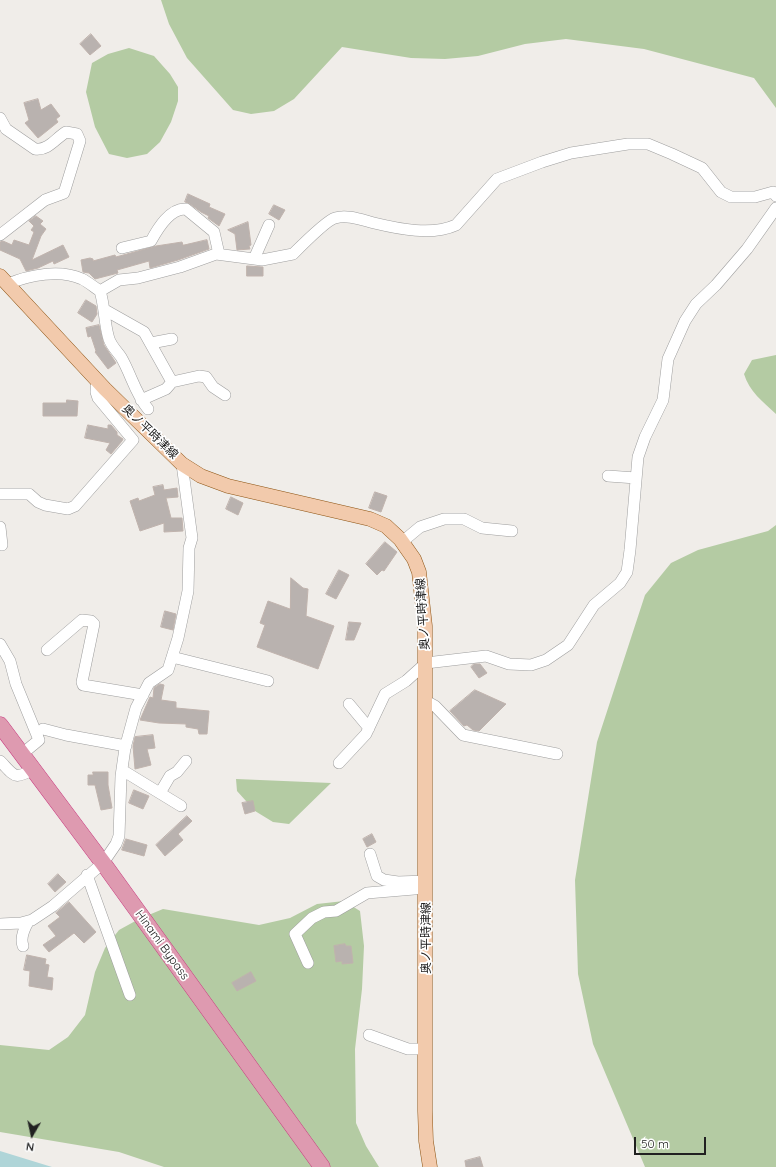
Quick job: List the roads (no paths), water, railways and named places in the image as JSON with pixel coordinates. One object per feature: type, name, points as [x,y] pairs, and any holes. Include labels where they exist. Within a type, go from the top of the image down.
[{"type":"highway","name":"Hinami Bypass","points":[[0,725],[103,863],[322,1167]]},
{"type":"main road","name":"奥ノ平時津線","points":[[4,280],[98,380],[182,464],[201,476],[228,486],[307,503],[381,523],[402,542],[414,559],[419,572],[424,597],[426,663],[426,1141],[430,1167]]},
{"type":"street","points":[[0,118],[6,129],[35,149],[40,150],[45,148],[66,132],[77,134],[80,141],[64,193],[45,200],[32,212],[11,225],[0,235]]},
{"type":"street","points":[[100,291],[119,280],[138,278],[219,254],[262,260],[293,254],[334,218],[348,217],[401,228],[433,231],[449,228],[456,225],[497,180],[542,162],[571,153],[620,145],[648,144],[702,168],[721,192],[730,197],[755,197],[773,192],[776,196]]},
{"type":"street","points":[[339,763],[366,734],[385,694],[406,680],[426,663],[486,656],[509,664],[531,665],[546,660],[568,645],[594,605],[620,583],[627,572],[638,457],[644,437],[662,400],[668,359],[685,321],[696,304],[747,249],[776,208]]},
{"type":"street","points":[[122,248],[151,241],[165,221],[176,210],[182,209],[192,212],[214,232],[219,254]]},
{"type":"street","points":[[254,259],[269,225]]},
{"type":"street","points":[[4,280],[61,274],[81,279],[100,291],[105,310],[106,330],[112,346],[120,356],[144,404],[166,389],[172,382],[199,376],[206,378],[213,387],[225,395]]},
{"type":"street","points":[[105,310],[144,332],[172,382]]},
{"type":"street","points":[[151,343],[172,339]]},
{"type":"street","points":[[0,494],[29,494],[38,502],[68,509],[75,506],[94,486],[133,440],[98,398],[98,380]]},
{"type":"street","points":[[23,946],[23,931],[28,922],[53,906],[87,875],[103,863],[116,844],[118,836],[122,770],[126,746],[136,708],[149,683],[168,670],[178,638],[188,591],[189,548],[192,538],[182,464]]},
{"type":"street","points":[[608,476],[636,478]]},
{"type":"street","points":[[402,542],[420,527],[444,519],[464,519],[482,528],[512,531]]},
{"type":"street","points":[[0,527],[2,545]]},
{"type":"street","points":[[47,650],[82,620],[91,621],[94,624],[82,682],[83,685],[142,695]]},
{"type":"street","points":[[0,644],[10,661],[16,684],[39,740],[22,754]]},
{"type":"street","points":[[172,657],[268,681]]},
{"type":"street","points":[[426,701],[435,706],[463,735],[557,754]]},
{"type":"street","points":[[349,704],[369,728]]},
{"type":"street","points":[[43,729],[66,735],[126,746]]},
{"type":"street","points":[[0,761],[15,776],[22,777],[33,769]]},
{"type":"street","points":[[160,793],[170,776],[177,772],[186,761]]},
{"type":"street","points":[[122,770],[180,806]]},
{"type":"street","points":[[370,854],[378,876],[384,880],[426,884]]},
{"type":"street","points":[[87,875],[130,995]]},
{"type":"street","points":[[308,963],[294,934],[312,918],[324,912],[336,911],[367,893],[426,884]]},
{"type":"street","points":[[0,924],[28,922]]},
{"type":"street","points":[[369,1035],[408,1049],[426,1049]]},
{"type":"water","points":[[0,1151],[52,1167],[0,1167]]}]
